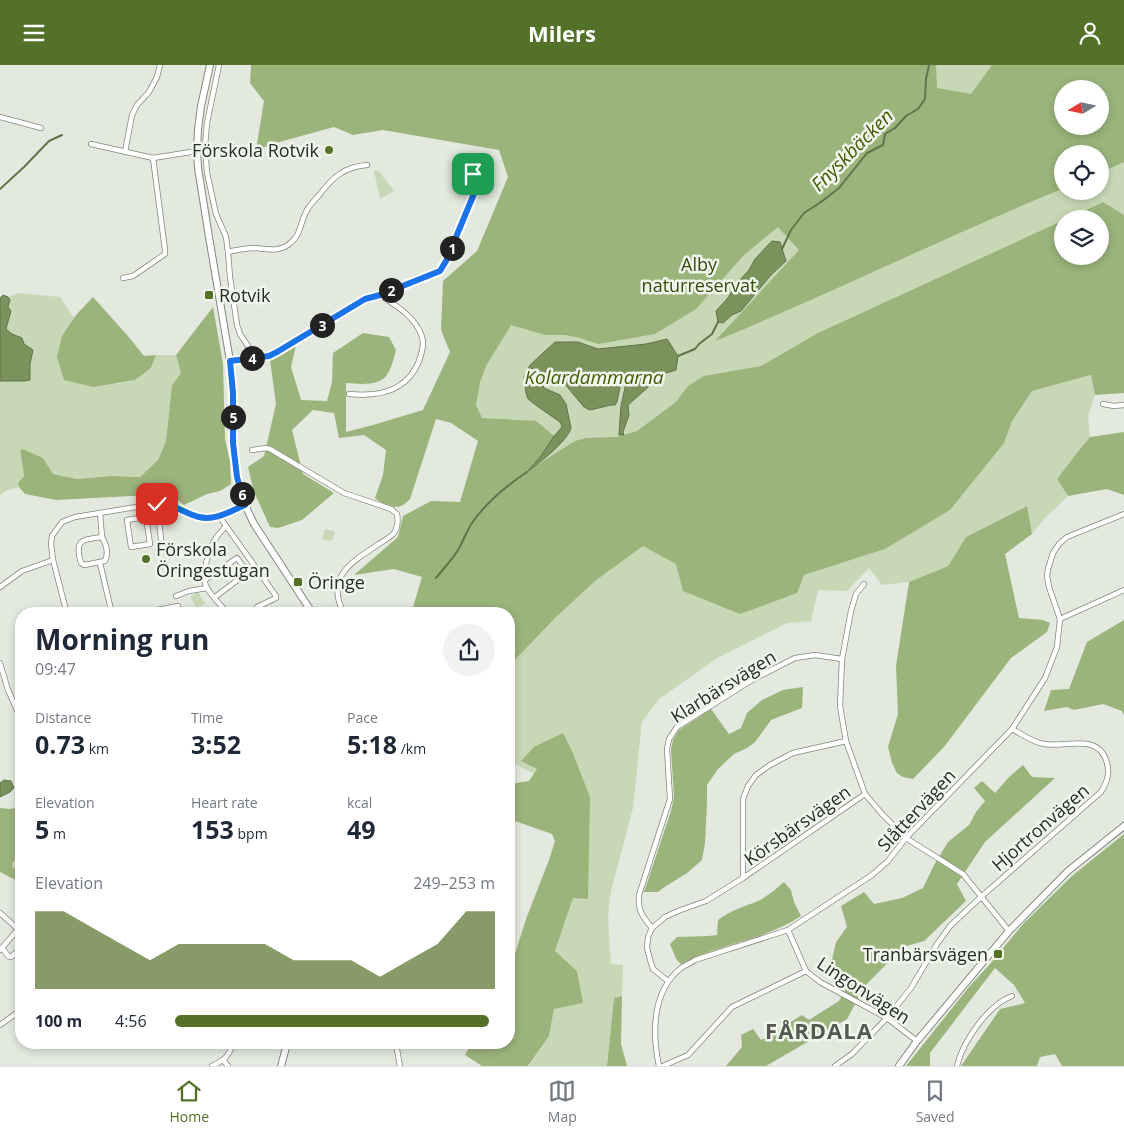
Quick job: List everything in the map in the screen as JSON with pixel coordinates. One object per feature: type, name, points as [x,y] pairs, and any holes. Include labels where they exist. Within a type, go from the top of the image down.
[{"type":"main road","points":[[210,65],[198,129],[198,167],[230,361],[233,393],[233,443],[237,477],[245,505],[254,524],[308,607]]},
{"type":"main road","points":[[899,1066],[917,1041],[1009,931],[1068,871],[1124,826]]},
{"type":"main road","points":[[281,1066],[287,1049]]},
{"type":"street","points":[[125,152],[132,115],[137,105],[149,92],[157,77],[160,65]]},
{"type":"street","points":[[219,65],[207,123],[205,146],[207,173],[216,214],[226,237],[237,325],[240,334],[248,346],[250,359]]},
{"type":"street","points":[[0,117],[41,128]]},
{"type":"street","points":[[91,144],[153,158],[197,151]]},
{"type":"street","points":[[123,278],[133,276],[165,255],[166,250],[153,158]]},
{"type":"street","points":[[228,252],[253,248],[276,250],[288,245],[299,233],[306,212],[327,183],[335,176],[349,169],[367,165]]},
{"type":"street","points":[[230,361],[269,356],[365,299],[440,271],[476,189],[473,174]]},
{"type":"street","points":[[348,394],[365,396],[392,390],[408,378],[416,368],[420,357],[423,341],[420,332],[407,315],[380,295]]},
{"type":"street","points":[[1103,404],[1124,405]]},
{"type":"street","points":[[252,450],[270,449],[344,493],[391,509],[397,514],[398,519],[394,533],[353,562],[340,577],[337,589],[340,607]]},
{"type":"street","points":[[65,607],[53,560],[51,544],[52,536],[62,522],[75,517],[161,503],[200,517],[209,518],[219,516],[245,505]]},
{"type":"street","points":[[157,504],[161,539],[158,550]]},
{"type":"street","points":[[100,513],[102,537],[105,541],[107,556],[105,561],[100,563],[84,565],[80,560],[78,551],[80,543],[82,540],[102,537]]},
{"type":"street","points":[[146,517],[150,544],[131,547],[127,519],[146,517],[157,513]]},
{"type":"street","name":"Slåttervägen","points":[[661,1066],[655,1049],[654,1029],[659,1001],[668,981],[682,967],[695,960],[788,930],[872,875],[888,861],[906,838],[1012,729],[1045,678],[1058,647],[1060,619],[1047,576],[1053,553],[1059,543],[1066,537],[1124,514]]},
{"type":"street","points":[[219,516],[276,596],[276,598],[257,607]]},
{"type":"street","points":[[221,607],[207,588],[205,571],[213,543],[226,526]]},
{"type":"street","points":[[205,580],[237,558],[248,573]]},
{"type":"street","points":[[0,587],[22,571],[53,560]]},
{"type":"street","points":[[100,563],[110,607]]},
{"type":"street","points":[[215,597],[256,567]]},
{"type":"street","points":[[864,584],[856,594],[851,611],[842,659],[840,705],[846,741],[865,794],[906,838],[963,874],[1009,931]]},
{"type":"street","points":[[176,596],[189,591],[207,588]]},
{"type":"street","points":[[1060,619],[1124,591]]},
{"type":"street","points":[[173,607],[178,606]]},
{"type":"street","name":"Klarbärsvägen","points":[[652,928],[642,916],[638,906],[639,895],[670,799],[667,749],[669,739],[677,727],[752,680],[796,658],[815,655],[842,659]]},
{"type":"street","points":[[0,663],[8,691],[15,706]]},
{"type":"street","name":"Hjortronvägen","points":[[982,896],[1101,792],[1107,781],[1109,769],[1105,754],[1099,747],[1086,743],[1043,744],[1012,729]]},
{"type":"street","points":[[743,878],[743,799],[748,786],[756,775],[793,753],[846,741]]},
{"type":"street","name":"Körsbärsvägen","points":[[652,928],[665,917],[706,901],[743,878],[865,794]]},
{"type":"street","points":[[835,1066],[852,1054],[887,1018],[911,988],[950,925],[982,896]]},
{"type":"street","points":[[0,913],[15,924]]},
{"type":"street","points":[[652,928],[648,937],[647,948],[651,963],[653,969],[668,981]]},
{"type":"street","name":"Lingonvägen","points":[[788,930],[806,971],[820,982],[887,1018],[917,1041]]},
{"type":"street","points":[[15,933],[1,949],[9,957],[15,953]]},
{"type":"street","points":[[661,1066],[688,1055],[732,1007],[806,971]]},
{"type":"street","points":[[957,1066],[975,1028],[997,1004],[1003,999],[1012,996]]},
{"type":"street","points":[[0,1025],[15,1014]]},
{"type":"street","points":[[212,1066],[228,1056],[231,1049]]},
{"type":"street","points":[[397,1049],[400,1066]]},
{"type":"street","points":[[223,1060],[228,1066]]},
{"type":"green space","name":"Alby naturreservat","points":[[251,65],[936,65],[937,88],[971,94],[992,65],[1124,65],[1124,162],[1109,169],[1109,145],[1054,145],[1054,192],[715,341],[799,250],[778,227],[744,255],[696,309],[655,334],[598,344],[565,335],[545,335],[511,325],[486,366],[480,382],[476,405],[482,418],[536,421],[554,436],[529,470],[575,441],[586,438],[617,437],[637,431],[676,402],[688,386],[704,376],[761,366],[818,333],[1054,225],[1054,265],[1109,265],[1109,210],[1086,210],[1103,202],[1124,215],[1124,393],[1095,395],[1091,375],[1032,391],[1012,421],[1004,443],[950,510],[885,549],[804,575],[797,593],[740,614],[683,591],[676,564],[643,546],[595,581],[555,618],[515,660],[515,607],[413,607],[422,577],[394,569],[354,575],[398,537],[403,516],[431,501],[460,502],[478,441],[451,423],[436,419],[410,499],[403,505],[392,507],[375,498],[383,475],[386,450],[364,435],[339,438],[334,413],[313,410],[292,430],[303,474],[334,493],[302,520],[278,528],[270,527],[254,492],[248,467],[264,456],[276,404],[270,360],[296,345],[291,367],[301,400],[327,401],[332,382],[333,353],[363,333],[389,337],[396,350],[391,368],[385,377],[380,381],[369,384],[346,383],[346,432],[423,410],[450,352],[441,330],[443,281],[477,251],[508,177],[499,150],[383,130],[353,135],[334,127],[256,150],[264,101],[250,83]]},
{"type":"green space","name":"Alby naturreservat","points":[[278,65],[1124,65],[1124,327],[936,361],[804,575],[885,549],[1003,443],[1012,421],[1032,391],[1091,375],[1095,395],[1088,416],[1090,437],[1057,479],[1068,496],[1044,519],[1032,534],[1026,506],[966,537],[948,566],[909,582],[882,585],[869,568],[847,591],[818,590],[811,621],[787,623],[719,657],[659,699],[642,722],[633,808],[611,891],[608,917],[611,964],[623,965],[622,996],[614,998],[607,1066],[529,1066],[549,1036],[554,1009],[577,971],[555,951],[573,898],[588,899],[538,776],[515,764],[515,607],[475,607],[519,435],[445,416],[474,266],[521,149]]},
{"type":"green space","points":[[374,171],[380,172],[394,191],[380,199]]},
{"type":"green space","points":[[19,293],[60,297],[74,318],[62,336],[116,384],[135,380],[151,368],[156,355],[176,355],[181,373],[172,385],[166,441],[158,460],[140,477],[111,476],[77,479],[53,474],[43,458],[20,449],[24,476],[18,483],[19,487],[0,495],[0,381],[29,380],[27,350],[21,340],[6,329],[11,311],[8,307],[10,300],[8,297]]},
{"type":"green space","points":[[93,297],[144,356],[156,355],[151,368],[135,380],[93,387],[64,380],[57,357],[62,336],[76,315]]},
{"type":"green space","points":[[213,307],[223,364],[225,439],[230,462],[231,484],[220,491],[207,494],[184,505],[170,494],[56,500],[25,494],[18,483],[24,476],[20,450],[23,449],[43,458],[53,474],[77,479],[111,476],[140,477],[158,460],[166,441],[172,385],[181,373],[176,355]]},
{"type":"green space","points":[[1124,432],[1124,495],[1107,489],[1068,496],[1057,479],[1090,437]]},
{"type":"green space","points":[[1027,506],[1032,534],[1005,554],[1019,618],[1043,620],[1050,623],[1047,632],[1011,658],[944,747],[913,779],[903,777],[897,773],[892,763],[888,747],[898,714],[896,666],[909,582],[948,566],[966,537]]},
{"type":"green space","points":[[325,529],[335,532],[332,541],[322,539]]},
{"type":"green space","points":[[198,592],[205,603],[196,607],[190,597]]},
{"type":"green space","points":[[1124,620],[1124,715],[1122,711],[1103,704],[1074,710],[1067,707],[1044,711],[1051,690],[1069,689],[1087,642]]},
{"type":"green space","points":[[803,687],[802,708],[771,720],[755,742],[734,754],[718,769],[707,785],[705,843],[702,860],[687,873],[658,892],[644,892],[671,811],[674,797],[671,749],[673,740],[679,730],[711,709],[729,734],[741,728],[747,713],[762,700],[783,690]]},
{"type":"green space","points":[[563,733],[590,797],[588,899],[573,898],[555,951],[577,971],[583,1003],[554,1009],[549,1036],[528,1066],[482,1066],[465,1055],[468,1049],[515,1049],[515,954],[555,841],[552,834],[515,821],[515,783],[529,781],[537,769],[521,761],[534,747]]},
{"type":"green space","points":[[1023,765],[1032,777],[1055,778],[985,842],[957,884],[966,901],[924,941],[903,947],[865,986],[847,1019],[766,1066],[726,1066],[742,1047],[741,1035],[753,1029],[761,1040],[802,1015],[809,1020],[839,1001],[849,983],[829,973],[836,942],[847,927],[841,906],[864,892],[874,904],[902,898],[923,888],[948,842],[969,825],[985,801],[974,788],[982,781],[995,793]]},
{"type":"green space","points":[[0,808],[15,808],[15,860],[12,863],[12,867],[15,869],[15,880],[0,872]]},
{"type":"green space","points":[[1124,834],[1124,1066],[1062,1066],[1055,1054],[1040,1057],[1037,1066],[961,1066],[1000,1009],[1025,1003],[1014,985],[995,968],[930,1053],[930,1066],[906,1066],[969,987],[1023,924],[1072,876]]},
{"type":"green space","points":[[15,859],[15,869],[12,867],[12,862]]},
{"type":"green space","points":[[784,882],[791,890],[794,902],[801,916],[772,931],[711,951],[681,964],[676,959],[670,944],[677,937],[717,935],[718,920],[732,911],[762,899]]},
{"type":"green space","points":[[622,996],[621,1044],[627,1066],[607,1066],[614,998]]},
{"type":"water","points":[[772,241],[780,242],[786,261],[771,275],[741,311],[732,315],[723,323],[718,322],[716,311],[749,270],[755,259]]},
{"type":"water","points":[[3,295],[10,300],[8,307],[11,311],[6,329],[22,338],[24,344],[33,350],[30,364],[30,380],[0,381],[0,298]]},
{"type":"water","name":"Kolardammarna","points":[[667,339],[678,356],[676,370],[663,374],[628,405],[629,415],[623,432],[624,435],[619,435],[619,433],[621,406],[626,383],[624,381],[621,382],[615,405],[590,410],[584,407],[559,377],[546,371],[542,379],[544,388],[560,395],[566,404],[571,428],[558,446],[527,472],[562,427],[560,422],[528,399],[524,377],[530,365],[555,342],[578,342],[598,349],[646,344]]},
{"type":"water","points":[[4,780],[11,781],[14,788],[0,797],[0,783]]},
{"type":"waterway","name":"Fnyskbäcken","points":[[782,249],[791,230],[804,213],[839,188],[867,153],[883,145],[885,134],[895,128],[906,116],[918,109],[925,99],[929,65]]},
{"type":"waterway","points":[[0,189],[49,141],[62,135]]},
{"type":"waterway","points":[[678,356],[695,349],[712,334],[718,322]]},
{"type":"waterway","name":"Fnyskbäcken","points":[[436,578],[456,554],[470,526],[490,501],[504,488],[527,472]]},
{"type":"place","name":"Förskola Rotvik","points":[[329,150]]},
{"type":"place","name":"Rotvik","points":[[209,295]]},
{"type":"place","name":"Förskola Öringestugan","points":[[146,559]]},
{"type":"place","name":"Öringe","points":[[298,582]]},
{"type":"place","name":"Tranbärsvägen","points":[[998,954]]},
{"type":"district","name":"FÅRDALA","points":[[819,1030]]},
{"type":"route","points":[[157,504],[166,504],[198,517],[209,518],[219,516],[245,505],[237,477],[233,443],[233,393],[230,361],[269,356],[365,299],[440,271],[476,189],[473,174]]}]
